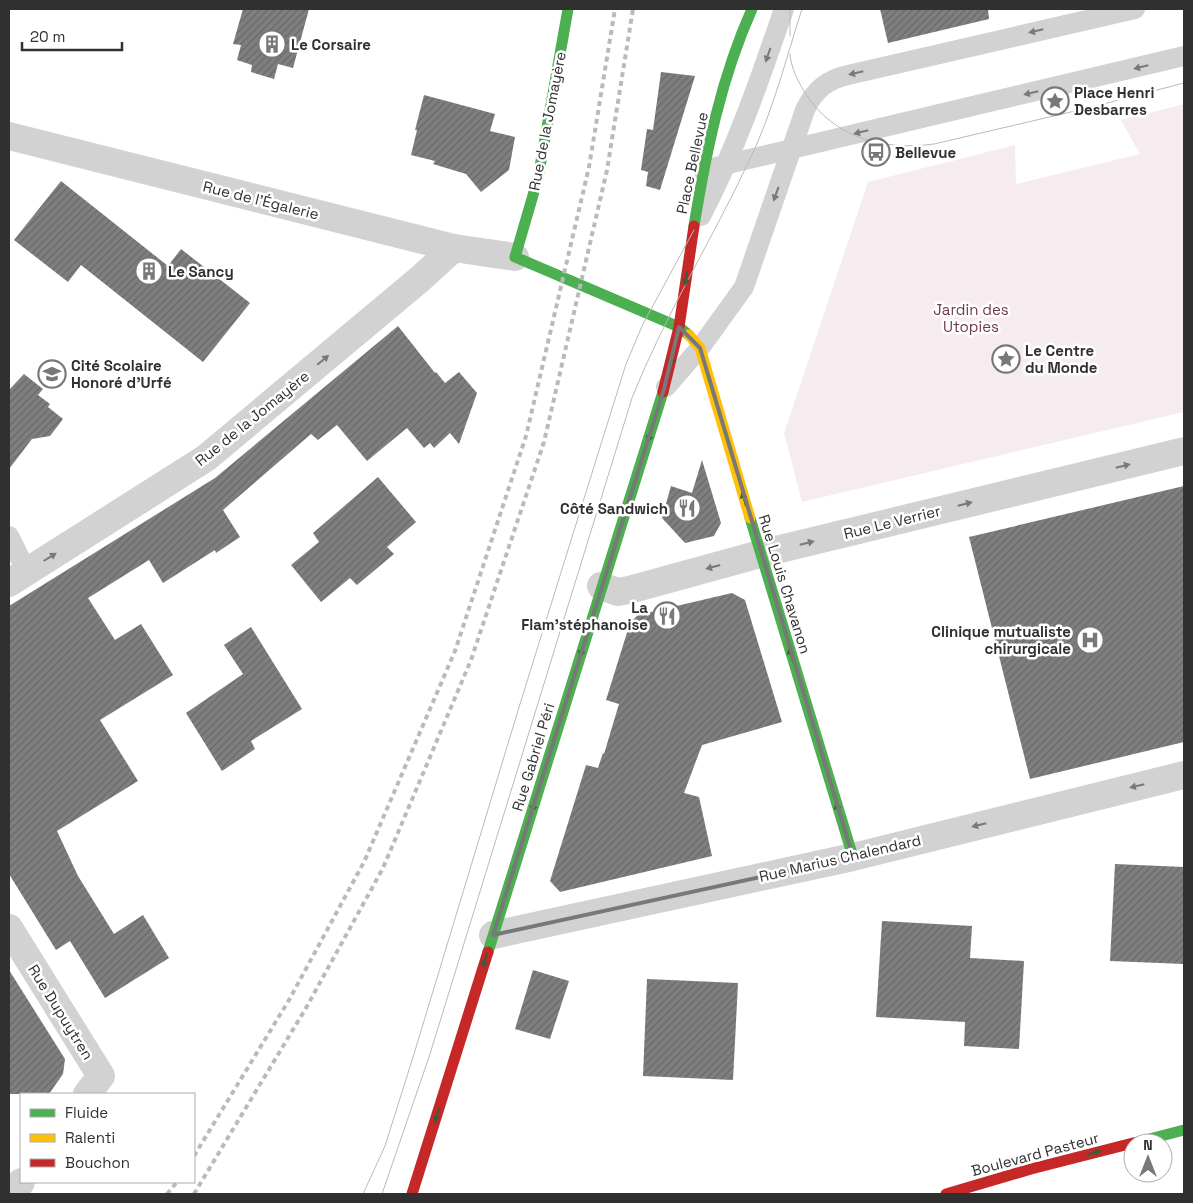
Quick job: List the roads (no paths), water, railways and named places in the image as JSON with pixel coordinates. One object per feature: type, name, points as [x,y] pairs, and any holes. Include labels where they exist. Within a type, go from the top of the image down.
[{"type":"main road","name":"Rue de la Jomayère","points":[[514,257],[538,178],[568,9]]},
{"type":"main road","name":"Place Bellevue","points":[[679,327],[703,170],[712,130],[741,31],[752,9]]},
{"type":"main road","points":[[514,257],[679,327]]},
{"type":"main road","name":"Rue Louis Chavanon","points":[[679,327],[700,348],[760,554],[853,857]]},
{"type":"main road","name":"Rue Gabriel Péri","points":[[412,1194],[664,389],[679,327]]},
{"type":"main road","name":"Boulevard Pasteur","points":[[952,1194],[1031,1169],[1123,1146]]},
{"type":"main road","points":[[418,1179],[423,1194]]},
{"type":"street","name":"Rue de l'Égalerie","points":[[9,136],[454,248],[514,257]]},
{"type":"street","name":"Rue de la Jomayère","points":[[18,577],[206,458],[420,279],[454,248]]},
{"type":"street","name":"Rue Le Verrier","points":[[601,586],[618,592],[629,590],[760,554],[1184,451]]},
{"type":"street","name":"Rue Marius Chalendard","points":[[494,934],[853,857],[1184,775]]},
{"type":"street","name":"Rue Dupuytren","points":[[10,934],[100,1076],[88,1093]]},
{"type":"street","points":[[12,1194],[20,1183]]},
{"type":"lane","points":[[694,230],[726,165],[757,87],[784,9]]},
{"type":"lane","points":[[664,389],[700,348],[744,287],[810,100],[822,85],[838,78],[1135,9]]},
{"type":"lane","points":[[703,170],[1184,56]]},
{"type":"lane","points":[[9,536],[18,577]]},
{"type":"tram line","points":[[790,9],[790,36]]},
{"type":"tram line","points":[[382,1194],[430,1054],[632,398],[659,337],[758,141],[779,85],[802,9]]},
{"type":"tram line","points":[[790,54],[793,69],[805,93],[830,121],[845,131],[861,138],[878,143],[896,145],[934,144],[1092,107],[1184,83]]},
{"type":"tram line","points":[[363,1194],[385,1146],[626,364],[643,324],[694,230]]},
{"type":"railway","points":[[195,1154],[289,1000],[364,862],[455,651],[526,436],[589,167],[615,9]]},
{"type":"railway","points":[[194,1194],[306,1008],[383,868],[471,660],[544,442],[607,170],[633,9]]},
{"type":"railway","points":[[167,1194],[176,1183]]},
{"type":"place","name":"Le Corsaire","points":[[272,44]]},
{"type":"place","name":"Place Henri Desbarres","points":[[1055,101]]},
{"type":"place","name":"Bellevue","points":[[876,152]]},
{"type":"place","name":"Le Sancy","points":[[149,271]]},
{"type":"place","name":"Le Centre du Monde","points":[[1006,359]]},
{"type":"place","name":"Cité Scolaire Honoré d'Urfé","points":[[52,374]]},
{"type":"place","name":"Côté Sandwich","points":[[687,508]]},
{"type":"place","name":"La Flam'stéphanoise","points":[[667,616]]},
{"type":"place","name":"Clinique mutualiste chirurgicale","points":[[1090,640]]},
{"type":"park label","name":"Jardin des Utopies","points":[[971,318]]}]
